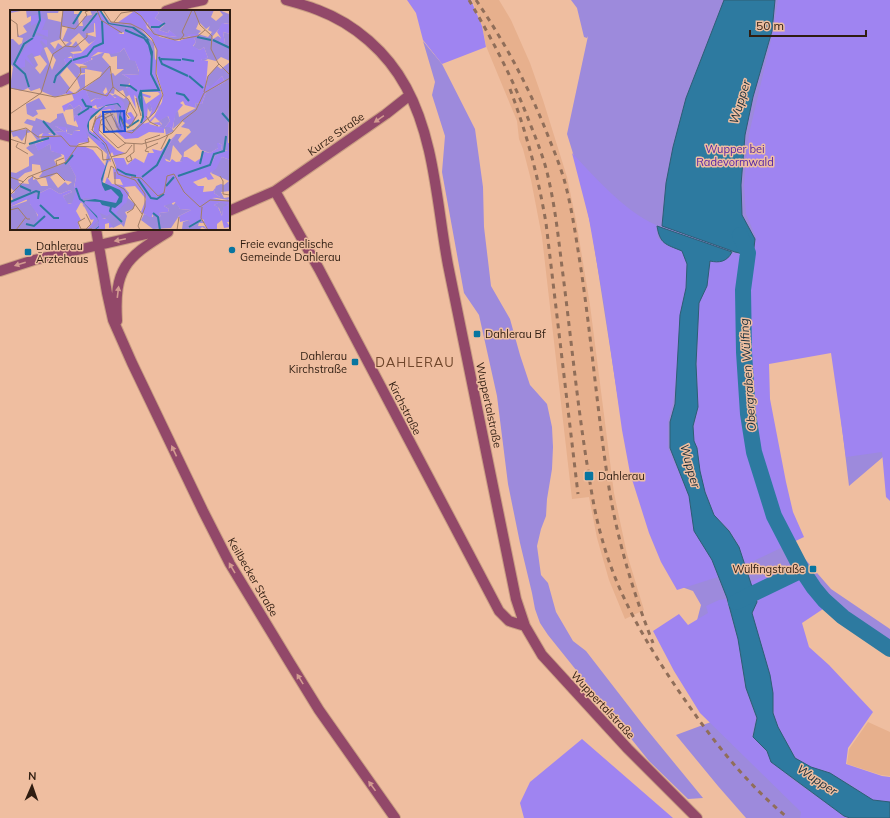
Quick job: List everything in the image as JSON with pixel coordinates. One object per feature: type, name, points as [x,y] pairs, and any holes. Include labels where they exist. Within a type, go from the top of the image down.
[{"type":"main road","points":[[169,10],[203,0]]},
{"type":"main road","name":"Wuppertalstraße","points":[[286,0],[329,14],[359,33],[380,51],[406,86],[418,113],[428,147],[461,332],[516,599],[525,626],[542,655],[560,676],[636,758],[697,818]]},
{"type":"main road","points":[[0,82],[10,77]]},
{"type":"main road","name":"Kurze Straße","points":[[275,191],[386,114],[410,95]]},
{"type":"main road","points":[[0,134],[10,137]]},
{"type":"main road","points":[[230,211],[275,191]]},
{"type":"main road","name":"Kirchstraße","points":[[275,191],[319,269],[499,611],[510,621],[525,626]]},
{"type":"main road","name":"Keilbecker Straße","points":[[96,230],[109,308],[118,331],[203,511],[230,564],[319,710],[395,818]]},
{"type":"main road","points":[[0,271],[34,260],[164,230]]},
{"type":"main road","name":"Keilbecker Straße","points":[[118,331],[117,301],[122,270],[138,251],[171,230]]},
{"type":"shaded area","points":[[407,0],[471,0],[482,26],[486,47],[442,64],[423,40],[416,13]]},
{"type":"shaded area","points":[[472,0],[499,0],[511,20],[530,63],[567,177],[576,220],[590,305],[614,493],[627,554],[644,610],[625,619],[609,580],[597,538],[589,497],[572,499],[542,237],[531,180],[519,139],[517,121],[486,46],[482,25]]},
{"type":"shaded area","points":[[778,0],[890,0],[890,501],[886,497],[882,452],[846,457],[831,353],[769,364],[770,399],[786,482],[793,512],[804,537],[745,565],[739,546],[729,529],[714,515],[700,472],[698,448],[693,440],[698,408],[697,365],[699,303],[707,286],[710,261],[723,261],[733,253],[753,256],[756,237],[746,214],[744,185],[749,134],[773,32]]},
{"type":"shaded area","points":[[572,153],[600,183],[621,202],[644,219],[656,225],[658,238],[666,245],[682,251],[687,264],[686,288],[680,315],[677,368],[673,403],[668,422],[668,448],[689,496],[694,531],[712,560],[718,577],[677,590],[661,562],[649,533],[630,473],[622,430],[604,303],[589,219]]},
{"type":"shaded area","points":[[793,563],[823,609],[802,623],[809,647],[829,665],[873,712],[848,748],[846,764],[882,776],[890,777],[890,802],[873,800],[830,773],[811,767],[796,758],[778,728],[774,714],[770,675],[752,613],[758,601],[751,582]]},
{"type":"shaded area","points":[[726,599],[738,640],[745,687],[756,718],[752,736],[766,751],[771,761],[789,777],[846,818],[800,818],[801,812],[700,713],[674,671],[653,631],[679,614],[688,625],[708,613],[706,606],[719,600]]},
{"type":"shaded area","points":[[868,722],[890,732],[890,776],[881,775],[847,764],[849,749]]},
{"type":"shaded area","points":[[582,739],[673,818],[524,818],[520,803],[530,782]]},
{"type":"green space","name":"Wupper bei Radevormwald","points":[[571,0],[890,0],[890,451],[849,486],[833,352],[763,361],[776,466],[792,544],[831,589],[890,629],[890,654],[813,601],[797,580],[802,736],[890,798],[890,818],[746,818],[676,735],[719,719],[695,628],[701,605],[693,591],[676,585],[619,405],[592,232],[580,176],[567,134],[588,36],[587,38],[584,37],[577,8]]},
{"type":"green space","points":[[423,41],[442,64],[475,129],[483,187],[484,227],[491,286],[510,319],[530,385],[547,404],[552,427],[553,447],[552,469],[546,516],[537,546],[541,575],[548,583],[556,612],[573,641],[586,651],[644,726],[703,798],[688,799],[649,761],[540,623],[535,609],[508,484],[497,396],[479,315],[464,293],[442,172],[445,136],[432,95],[435,82]]},
{"type":"water","name":"Wupper","points":[[724,0],[775,0],[772,31],[753,97],[745,135],[741,185],[742,215],[755,239],[753,256],[735,252],[662,226],[666,183],[673,147],[686,98]]},
{"type":"water","name":"Wupper","points":[[657,226],[732,252],[725,260],[717,262],[710,261],[707,286],[699,303],[696,364],[698,407],[693,426],[694,441],[697,448],[705,492],[714,515],[729,531],[739,547],[757,602],[752,613],[770,675],[773,693],[773,713],[778,727],[795,758],[811,767],[830,773],[873,800],[890,802],[890,818],[850,818],[844,816],[771,762],[767,751],[753,737],[757,718],[746,688],[738,639],[727,598],[712,560],[694,531],[689,496],[670,448],[670,422],[675,404],[680,315],[686,288],[687,264],[682,251],[664,243],[660,237]]},
{"type":"waterway","name":"Obergraben Wülfing","points":[[740,235],[748,253],[743,290],[744,352],[748,414],[754,452],[774,516],[802,570],[824,600],[843,617],[890,649]]},
{"type":"waterway","points":[[736,602],[802,570]]},
{"type":"railway","points":[[469,0],[494,44],[509,75],[523,105],[543,158],[554,204],[580,417],[591,491],[599,526],[614,575],[622,594],[651,649],[699,720],[740,772],[788,818]]},
{"type":"railway","points":[[476,0],[508,51],[535,104],[564,179],[572,212],[581,269],[610,494],[628,570],[653,643]]},
{"type":"railway","points":[[510,89],[522,122],[531,155],[546,223],[578,494]]},
{"type":"place","name":"Freie evangelische Gemeinde Dahlerau","points":[[232,250]]},
{"type":"place","name":"Dahlerau Ärztehaus","points":[[28,252]]},
{"type":"place","name":"Dahlerau Bf","points":[[477,334]]},
{"type":"place","name":"Dahlerau Kirchstraße","points":[[355,362]]},
{"type":"place","name":"Dahlerau","points":[[589,476]]},
{"type":"place","name":"Wülfingstraße","points":[[813,569]]},
{"type":"district","name":"DAHLERAU","points":[[415,362]]}]
